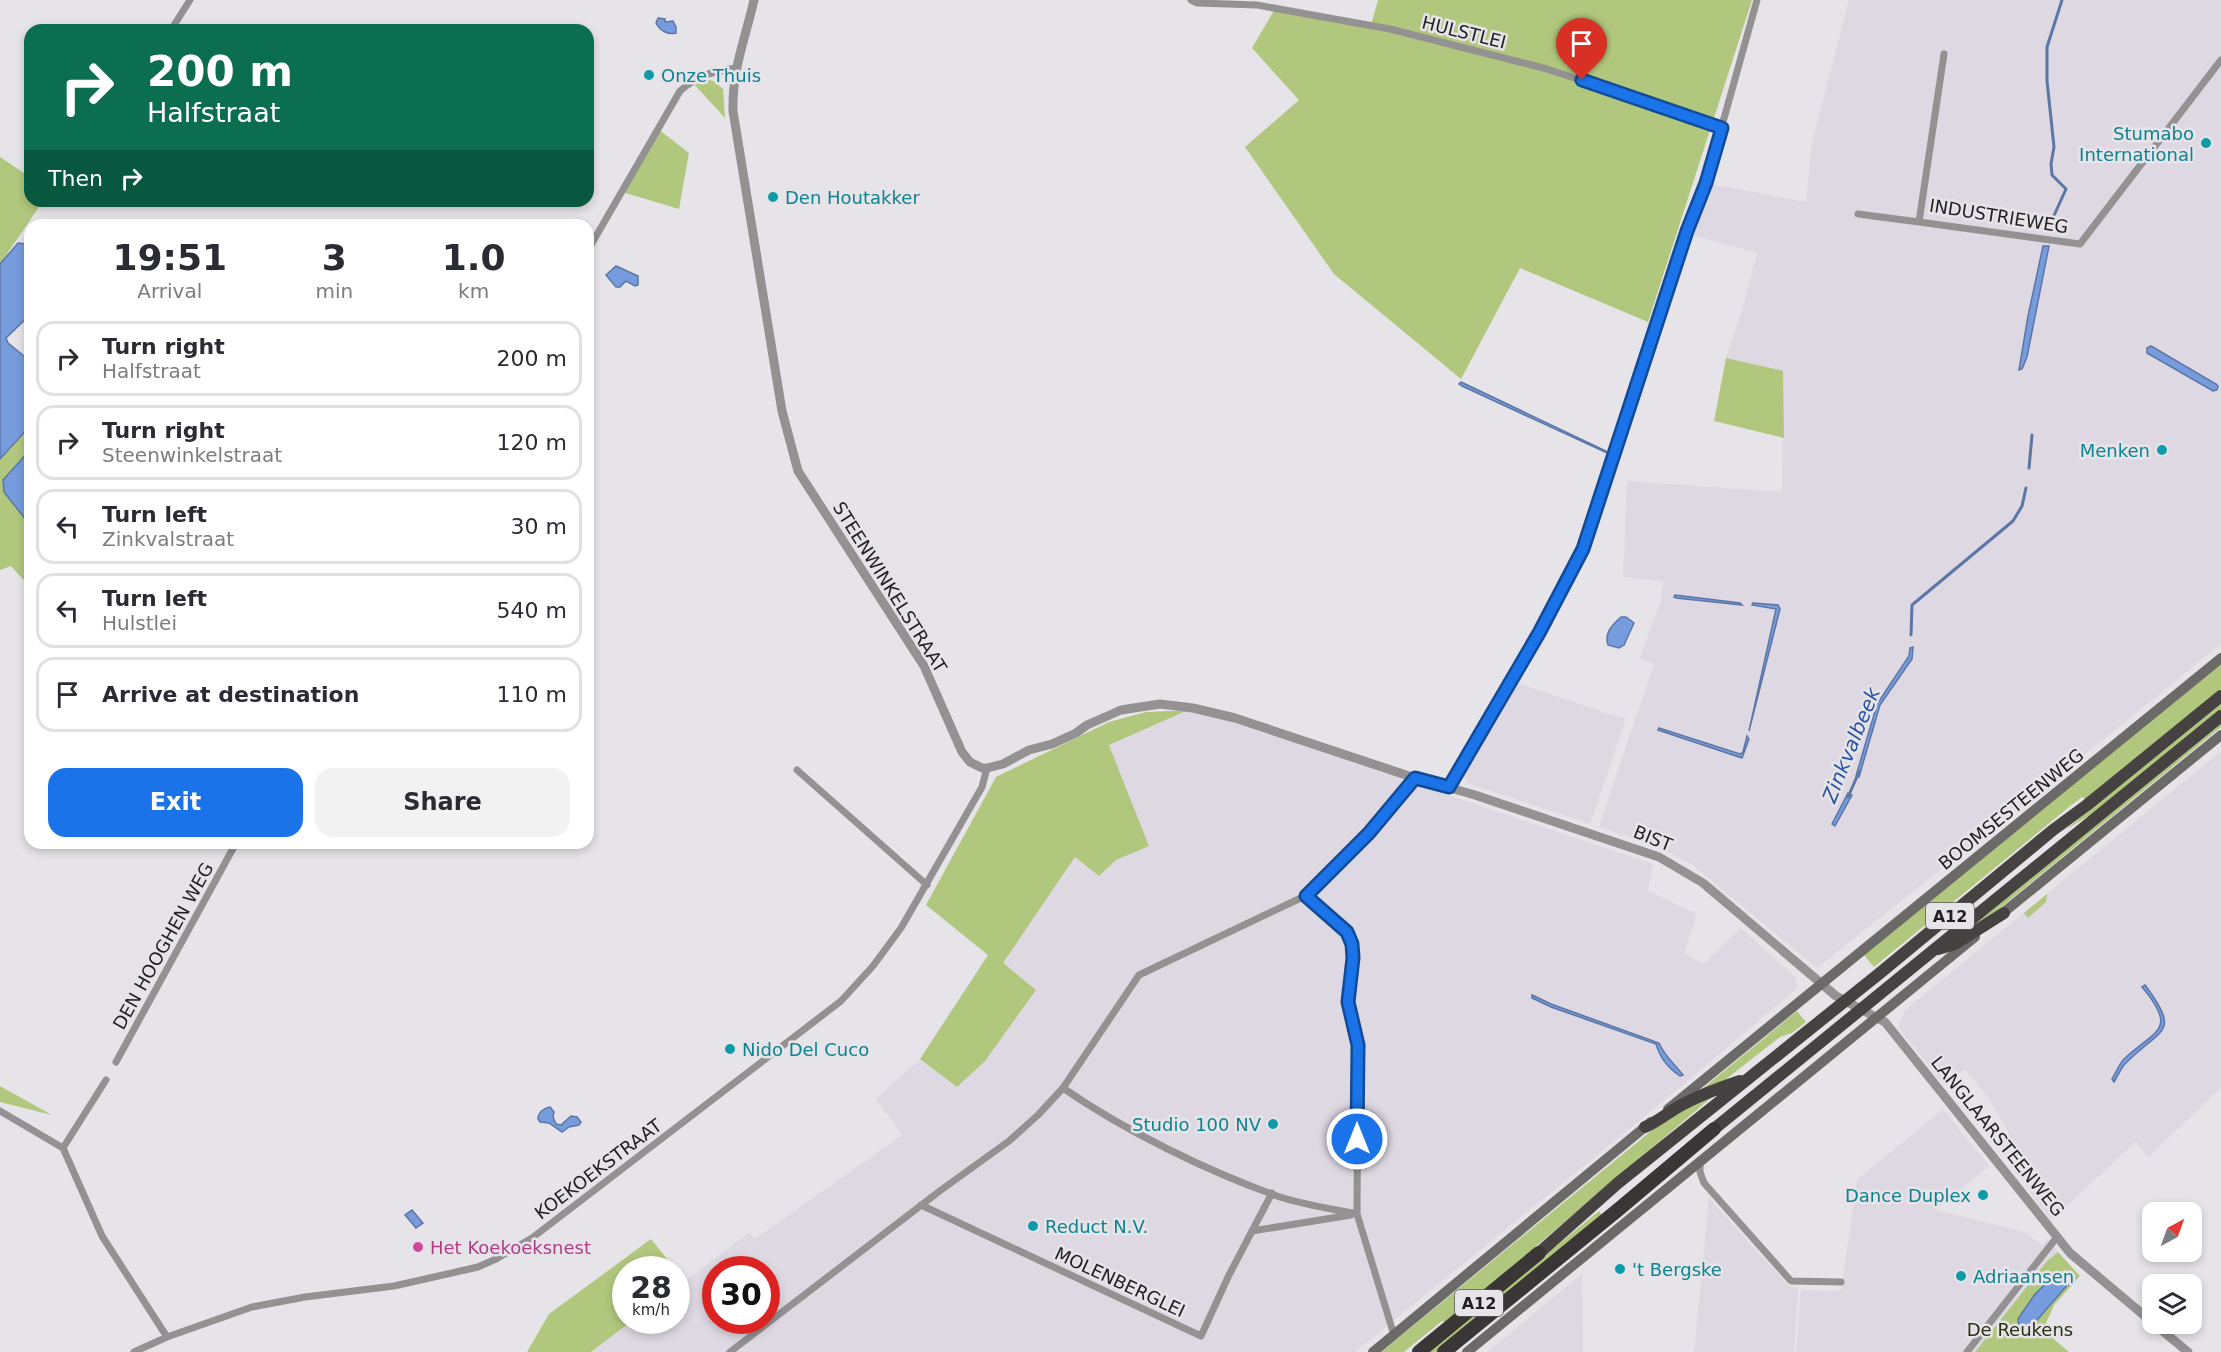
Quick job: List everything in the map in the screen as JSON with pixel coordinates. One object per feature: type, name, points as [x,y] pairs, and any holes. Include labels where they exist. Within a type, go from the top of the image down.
[{"type":"highway","name":"A12","points":[[1419,1352],[1572,1225],[1593,1203],[2221,696]]},
{"type":"highway","name":"A12","points":[[1444,1352],[2221,716]]},
{"type":"highway","points":[[1932,951],[1955,944],[2004,913]]},
{"type":"highway","points":[[1645,1127],[1677,1108],[1747,1079]]},
{"type":"main road","name":"BOOMSESTEENWEG","points":[[1373,1352],[1817,981],[2221,658]]},
{"type":"main road","points":[[1467,1352],[2221,735]]},
{"type":"street","points":[[175,24],[190,0]]},
{"type":"street","name":"STEENWINKELSTRAAT","points":[[754,0],[735,68],[733,111],[782,411],[798,471],[920,658],[962,752],[970,762],[987,768]]},
{"type":"street","name":"HULSTLEI","points":[[1191,0],[1197,3],[1257,5],[1390,29],[1547,69],[1722,128]]},
{"type":"street","points":[[987,768],[1003,764],[1029,750],[1052,744],[1076,733],[1087,724],[1117,712],[1160,704],[1193,708],[1235,718],[1415,778],[1449,787],[1539,633],[1583,549],[1687,231],[1706,183],[1756,0]]},
{"type":"street","name":"INDUSTRIEWEG","points":[[1944,54],[1919,222],[2080,244],[2221,60]]},
{"type":"street","points":[[594,240],[680,91],[690,82],[706,74],[735,68]]},
{"type":"street","points":[[1858,214],[1919,222]]},
{"type":"street","name":"KOEKOEKSTRAAT","points":[[134,1352],[167,1337],[252,1308],[315,1296],[394,1286],[447,1275],[478,1267],[513,1250],[632,1163],[836,1006],[887,948],[927,885],[982,786],[987,768]]},
{"type":"street","points":[[797,770],[927,885]]},
{"type":"street","points":[[730,1352],[1008,1141],[1038,1115],[1063,1088],[1139,975],[1306,896],[1369,833],[1415,778]]},
{"type":"street","name":"BIST","points":[[1449,787],[1620,843],[1673,864],[1703,883],[1817,981]]},
{"type":"street","name":"DEN HOOGHEN WEG","points":[[116,1062],[233,849]]},
{"type":"street","points":[[1306,896],[1347,932],[1352,944],[1353,958],[1348,1002],[1358,1045],[1357,1214],[1394,1335]]},
{"type":"street","name":"LANGLAARSTEENWEG","points":[[1817,981],[1845,1001],[1878,1016],[1885,1022],[2077,1260],[2142,1314]]},
{"type":"street","points":[[63,1148],[106,1080]]},
{"type":"street","points":[[1063,1088],[1094,1110],[1196,1162],[1272,1193],[1357,1214]]},
{"type":"street","points":[[0,1111],[63,1148],[108,1246],[167,1337]]},
{"type":"street","points":[[1700,1162],[1700,1172],[1704,1183],[1791,1281],[1841,1282]]},
{"type":"street","name":"MOLENBERGLEI","points":[[921,1205],[1201,1336],[1272,1193]]},
{"type":"street","points":[[1252,1231],[1357,1214]]},
{"type":"street","points":[[1967,1352],[2058,1237]]},
{"type":"street","name":"LANGLAARSTEENWEG","points":[[2166,1334],[2188,1352]]},
{"type":"shaded area","points":[[1849,0],[2221,0],[2221,644],[1817,968],[1691,864],[1662,849],[1599,827],[1654,664],[1640,658],[1661,600],[1663,581],[1623,577],[1627,481],[1782,492],[1783,372],[1726,358],[1742,311],[1757,253],[1685,233],[1706,183],[1806,202],[1812,142]]},
{"type":"shaded area","points":[[1516,683],[1626,719],[1590,824],[1469,784],[1462,774]]},
{"type":"shaded area","points":[[1193,708],[1415,778],[1448,795],[1653,864],[1648,891],[1697,914],[1684,953],[1703,964],[1741,928],[1795,977],[1797,985],[1795,990],[1683,1085],[1355,1352],[591,1352],[615,1334],[690,1334],[690,1277],[702,1268],[702,1334],[780,1334],[780,1256],[718,1256],[749,1232],[755,1239],[902,1135],[876,1099],[920,1059],[957,1087],[1002,963],[1075,857],[1099,876],[1116,860],[1149,846],[1109,745]]},
{"type":"shaded area","points":[[2221,751],[2221,1088],[2148,1157],[2136,1142],[2051,1220],[2030,1192],[2007,1130],[1990,1100],[1965,1069],[1944,1085],[1899,1028],[1899,1024],[1905,1010]]},
{"type":"shaded area","points":[[1943,1109],[1989,1166],[1936,1210],[2024,1232],[2042,1245],[2048,1239],[2058,1252],[2047,1261],[1975,1352],[1796,1352],[1801,1290],[1841,1291],[1857,1180]]},
{"type":"shaded area","points":[[1709,1198],[1789,1286],[1798,1288],[1794,1352],[1694,1352]]},
{"type":"shaded area","points":[[1582,1274],[1583,1352],[1487,1352]]},
{"type":"green space","points":[[1378,0],[1752,0],[1648,322],[1520,268],[1461,379],[1334,274],[1245,147],[1299,100],[1252,48],[1275,9],[1371,25]]},
{"type":"green space","points":[[703,78],[713,81],[723,89],[725,118],[693,83]]},
{"type":"green space","points":[[658,129],[689,153],[679,209],[622,192]]},
{"type":"green space","points":[[0,157],[24,173],[24,207],[39,207],[31,219],[24,219],[24,229],[0,264]]},
{"type":"green space","points":[[1726,358],[1783,371],[1784,438],[1714,421]]},
{"type":"green space","points":[[24,433],[24,457],[3,480],[4,492],[24,517],[24,580],[11,566],[0,570],[0,459]]},
{"type":"green space","points":[[2221,664],[2221,689],[2086,800],[2082,797],[2069,807],[1874,967],[1864,955]]},
{"type":"green space","points":[[2221,703],[2221,710],[2102,808],[2065,830]]},
{"type":"green space","points":[[1186,711],[1109,745],[1149,846],[1116,860],[1099,876],[1075,857],[1003,963],[1036,990],[985,1061],[957,1087],[920,1059],[988,955],[926,905],[996,777],[1109,722],[1146,712]]},
{"type":"green space","points":[[2221,723],[2221,727],[1972,931],[1970,928]]},
{"type":"green space","points":[[2047,894],[2046,902],[2028,918],[2024,913]]},
{"type":"green space","points":[[1797,1011],[1806,1022],[1792,1033],[1780,1037],[1725,1080],[1701,1090]]},
{"type":"green space","points":[[0,1086],[52,1115],[0,1102]]},
{"type":"green space","points":[[1712,1097],[1447,1322],[1442,1321],[1404,1352],[1381,1352],[1667,1118]]},
{"type":"green space","points":[[1599,1211],[1603,1216],[1437,1352],[1426,1352]]},
{"type":"green space","points":[[651,1239],[665,1256],[628,1256]]},
{"type":"green space","name":"De Reukens","points":[[2058,1252],[2080,1276],[2054,1305],[2043,1330],[2069,1352],[1975,1352],[2047,1261]]},
{"type":"green space","points":[[612,1268],[612,1334],[615,1334],[591,1352],[527,1352],[549,1314]]},
{"type":"water","points":[[658,18],[665,19],[665,22],[673,21],[676,33],[667,33],[662,30],[656,23]]},
{"type":"water","points":[[18,243],[24,244],[24,321],[6,338],[8,343],[24,356],[24,433],[0,459],[0,264]]},
{"type":"water","points":[[2043,246],[2049,246],[2027,357],[2022,369],[2019,370],[2028,316]]},
{"type":"water","points":[[616,266],[638,276],[638,285],[635,286],[626,281],[620,287],[616,287],[606,275]]},
{"type":"water","points":[[2151,346],[2216,384],[2217,390],[2213,391],[2147,353],[2147,348]]},
{"type":"water","points":[[1461,382],[1607,453],[1462,386],[1459,384]]},
{"type":"water","points":[[24,457],[24,517],[4,492],[3,480]]},
{"type":"water","points":[[1675,595],[1740,603],[1742,605],[1676,598]]},
{"type":"water","points":[[1753,603],[1778,605],[1780,609],[1749,731],[1776,609],[1752,605]]},
{"type":"water","points":[[1621,617],[1626,617],[1634,623],[1624,645],[1619,648],[1608,645],[1607,637],[1612,626]]},
{"type":"water","points":[[1913,647],[1912,659],[1880,705],[1859,777],[1856,776],[1877,704],[1909,656],[1910,648]]},
{"type":"water","points":[[1659,728],[1740,754],[1743,752],[1747,736],[1749,739],[1742,758],[1658,730]]},
{"type":"water","points":[[1848,793],[1852,795],[1835,826],[1832,824]]},
{"type":"water","points":[[2145,985],[2163,1013],[2165,1022],[2163,1029],[2125,1064],[2114,1082],[2112,1079],[2122,1061],[2153,1035],[2161,1021],[2153,1002],[2142,987]]},
{"type":"water","points":[[1532,995],[1659,1043],[1683,1075],[1680,1076],[1668,1066],[1656,1044],[1551,1007],[1532,998]]},
{"type":"water","points":[[550,1107],[554,1112],[553,1117],[556,1124],[561,1125],[571,1116],[577,1117],[581,1122],[562,1132],[549,1123],[540,1122],[538,1117],[540,1112]]},
{"type":"water","points":[[412,1210],[423,1223],[416,1228],[405,1215]]},
{"type":"water","points":[[2059,1271],[2070,1282],[2031,1327],[2019,1326],[2018,1319],[2035,1294]]},
{"type":"waterway","name":"Zinkvalbeek","points":[[2047,231],[2066,189],[2052,175],[2054,147],[2047,81],[2047,47],[2062,0]]},
{"type":"waterway","name":"Zinkvalbeek","points":[[2029,468],[2032,435]]},
{"type":"waterway","name":"Zinkvalbeek","points":[[1911,635],[1912,605],[2013,521],[2022,506],[2026,488]]},
{"type":"waterway","name":"Zinkvalbeek","points":[[1848,797],[1859,772]]},
{"type":"place","name":"Onze Thuis","points":[[649,75]]},
{"type":"place","name":"Stumabo International","points":[[2206,143]]},
{"type":"place","name":"Den Houtakker","points":[[773,197]]},
{"type":"place","name":"Menken","points":[[2162,450]]},
{"type":"place","name":"Nido Del Cuco","points":[[730,1049]]},
{"type":"place","name":"Studio 100 NV","points":[[1273,1124]]},
{"type":"place","name":"Dance Duplex","points":[[1983,1195]]},
{"type":"place","name":"Reduct N.V.","points":[[1033,1226]]},
{"type":"place","name":"Het Koekoeksnest","points":[[418,1247]]},
{"type":"place","name":"'t Bergske","points":[[1620,1269]]},
{"type":"place","name":"Adriaansen","points":[[1961,1276]]},
{"type":"route","points":[[1357,1139],[1358,1045],[1348,1002],[1353,958],[1352,944],[1347,932],[1306,896],[1369,833],[1415,778],[1449,787],[1539,633],[1583,549],[1641,378],[1687,231],[1706,183],[1722,128],[1582,80]]}]
